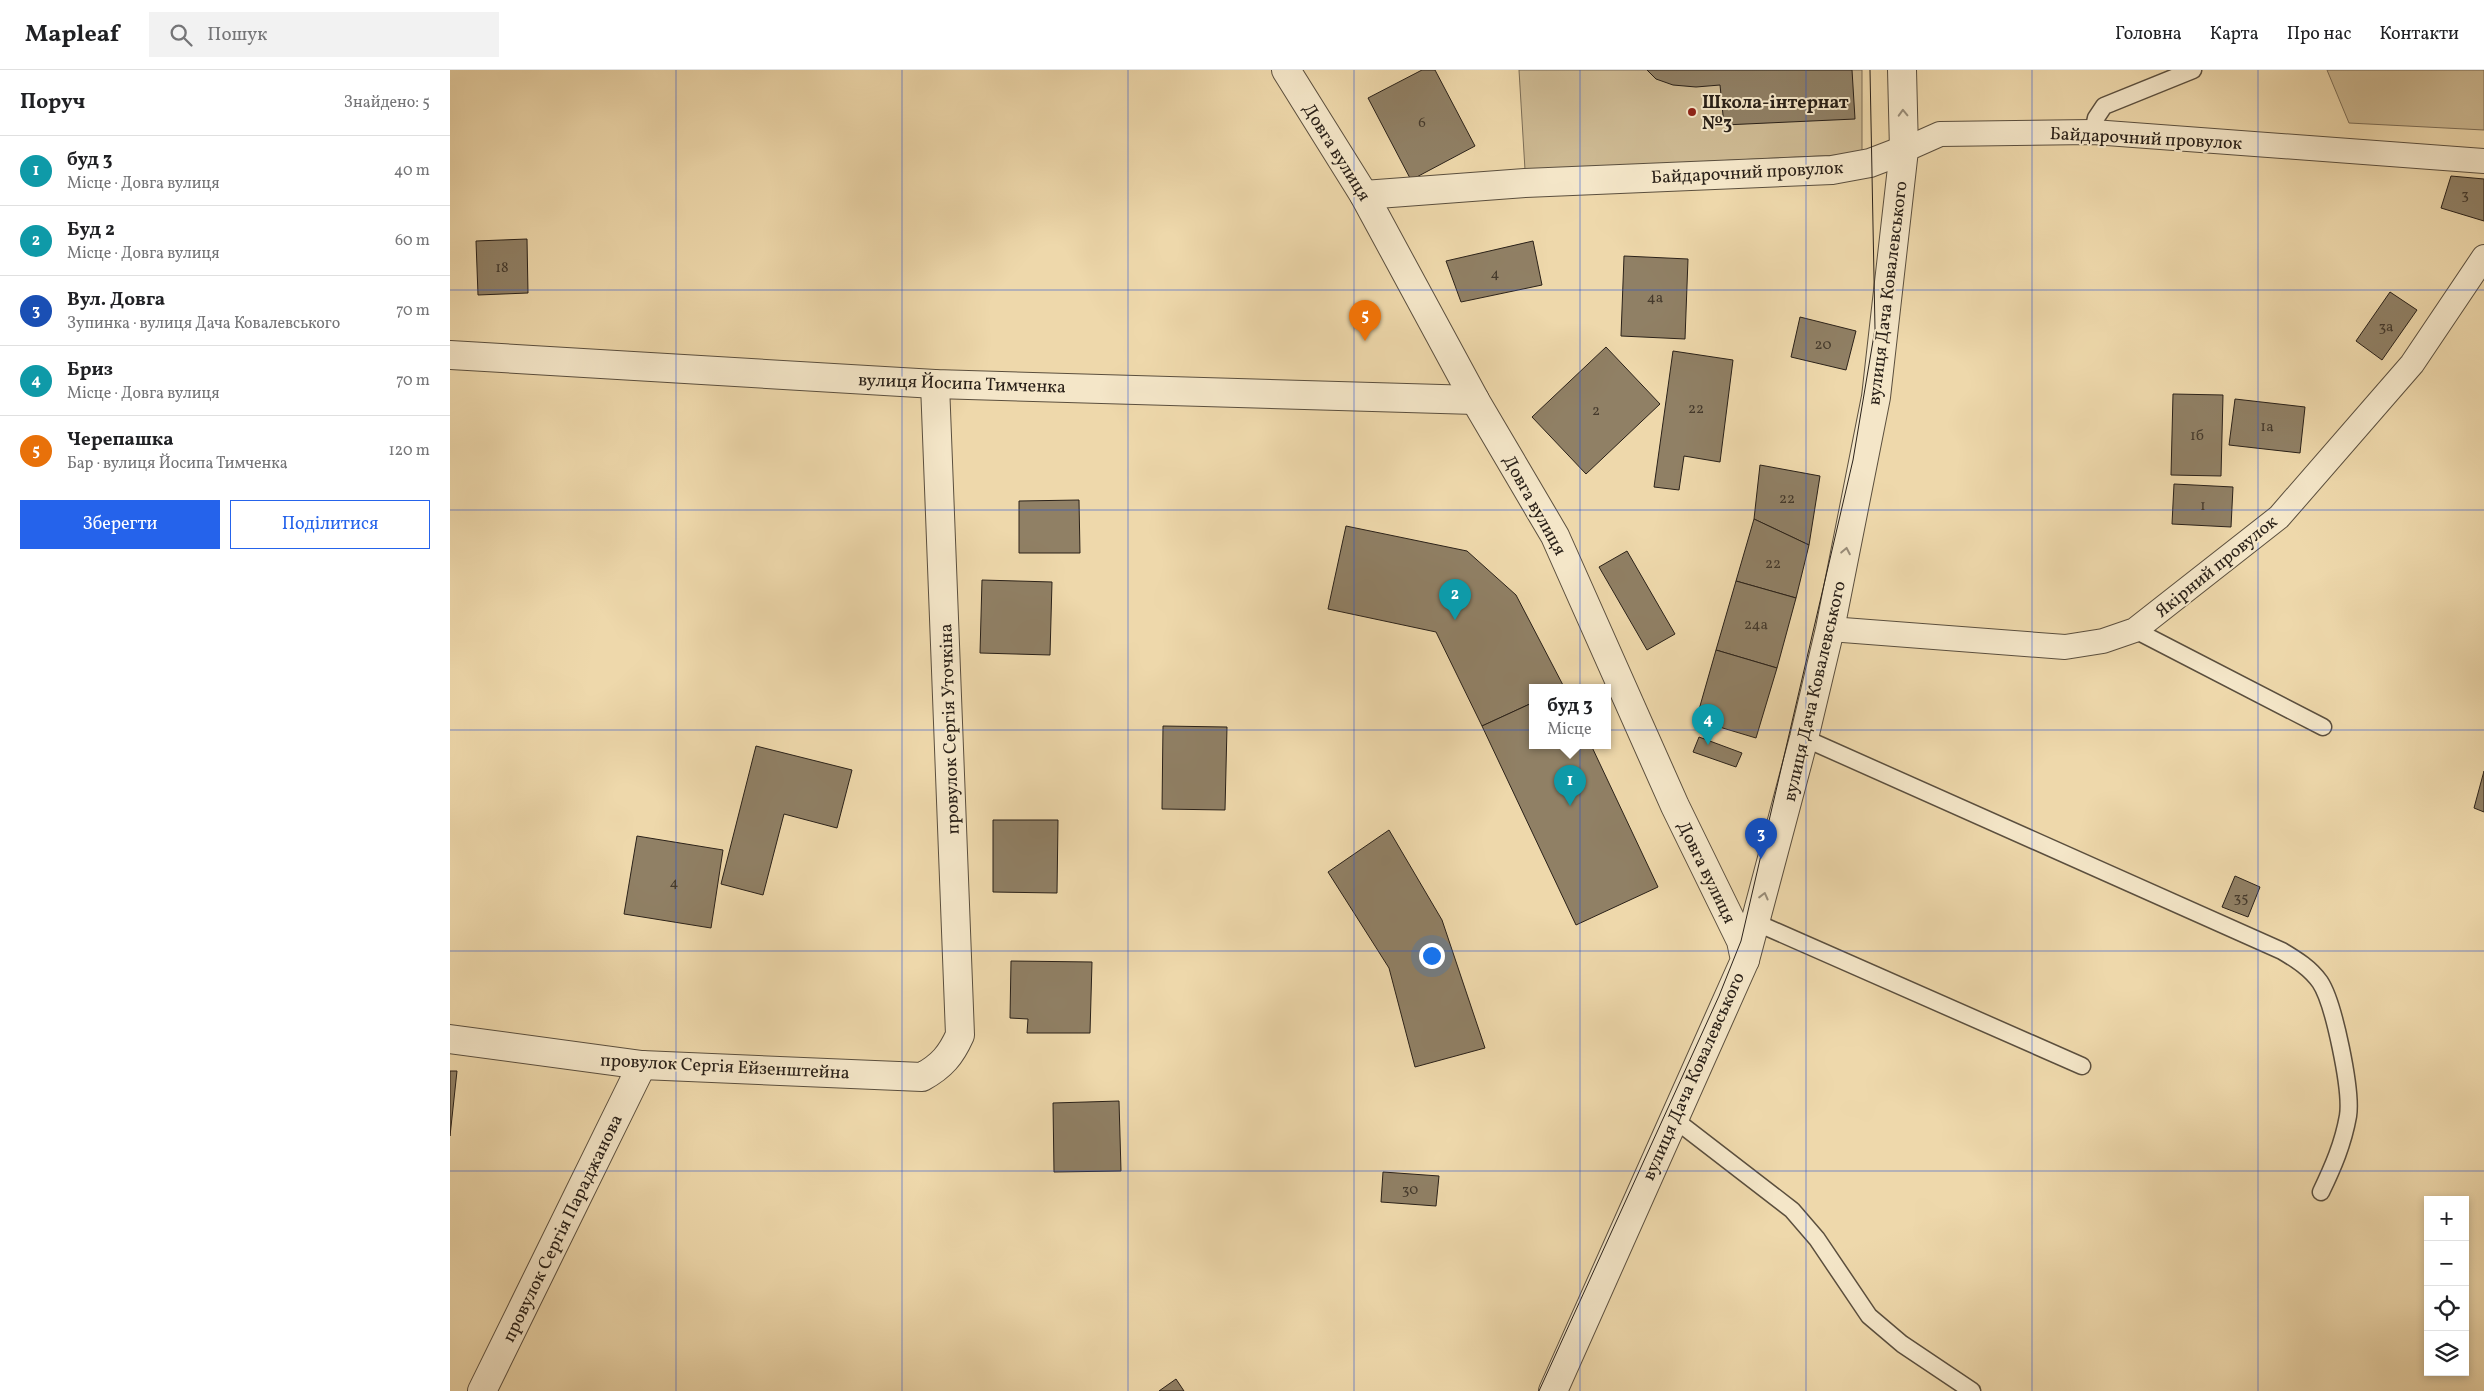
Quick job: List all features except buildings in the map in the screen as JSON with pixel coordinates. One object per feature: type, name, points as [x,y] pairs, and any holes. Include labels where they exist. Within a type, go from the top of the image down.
[{"type":"street","name":"Довга вулиця","points":[[1286,70],[1364,196],[1475,400],[1555,536],[1675,806],[1741,941],[1745,960]]},
{"type":"street","name":"вулиця Дача Ковалевського","points":[[1554,1391],[1745,960],[1757,922],[1830,629],[1876,397],[1904,150],[1902,70]]},
{"type":"street","name":"Байдарочний провулок","points":[[1364,196],[1525,182],[1832,170],[1870,163],[1940,134],[2093,132],[2484,162]]},
{"type":"street","name":"Якірний провулок","points":[[1830,629],[2065,647],[2103,641],[2135,630],[2279,517],[2412,364],[2484,257]]},
{"type":"street","name":"вулиця Йосипа Тимченка","points":[[450,354],[935,384],[1475,400]]},
{"type":"street","name":"провулок Сергія Уточкіна","points":[[935,384],[960,1034],[952,1053],[939,1067]]},
{"type":"street","name":"провулок Сергія Ейзенштейна","points":[[450,1039],[642,1065],[922,1077],[939,1067]]},
{"type":"street","name":"провулок Сергія Параджанова","points":[[482,1391],[642,1065]]},
{"type":"lane","points":[[2093,132],[2096,118],[2104,106],[2193,70]]},
{"type":"lane","points":[[2135,630],[2323,727]]},
{"type":"lane","points":[[1804,738],[2282,951],[2308,967],[2321,984],[2330,1004],[2347,1086],[2348,1114],[2341,1148],[2321,1192]]},
{"type":"lane","points":[[1757,922],[2082,1066]]},
{"type":"lane","points":[[1674,1119],[1792,1210],[1817,1239],[1869,1316],[1902,1344],[1972,1391]]},
{"type":"shaded area","name":"Школа-інтернат №3","points":[[1519,70],[1862,70],[1862,154],[1525,170]]},
{"type":"shaded area","points":[[2327,70],[2484,70],[2484,130],[2349,123]]},
{"type":"tram line","points":[[1539,1391],[1719,996],[1741,941],[1853,460],[1875,329],[1870,70]]},
{"type":"place","name":"Школа-інтернат №3","points":[[1692,112]]},
{"type":"place","name":"Черепашка","points":[[1365,341]]},
{"type":"place","name":"Буд 2","points":[[1455,620]]},
{"type":"place","name":"Бриз","points":[[1708,745]]},
{"type":"place","name":"буд 3","points":[[1570,806]]},
{"type":"place","name":"Вул. Довга","points":[[1761,859]]}]
